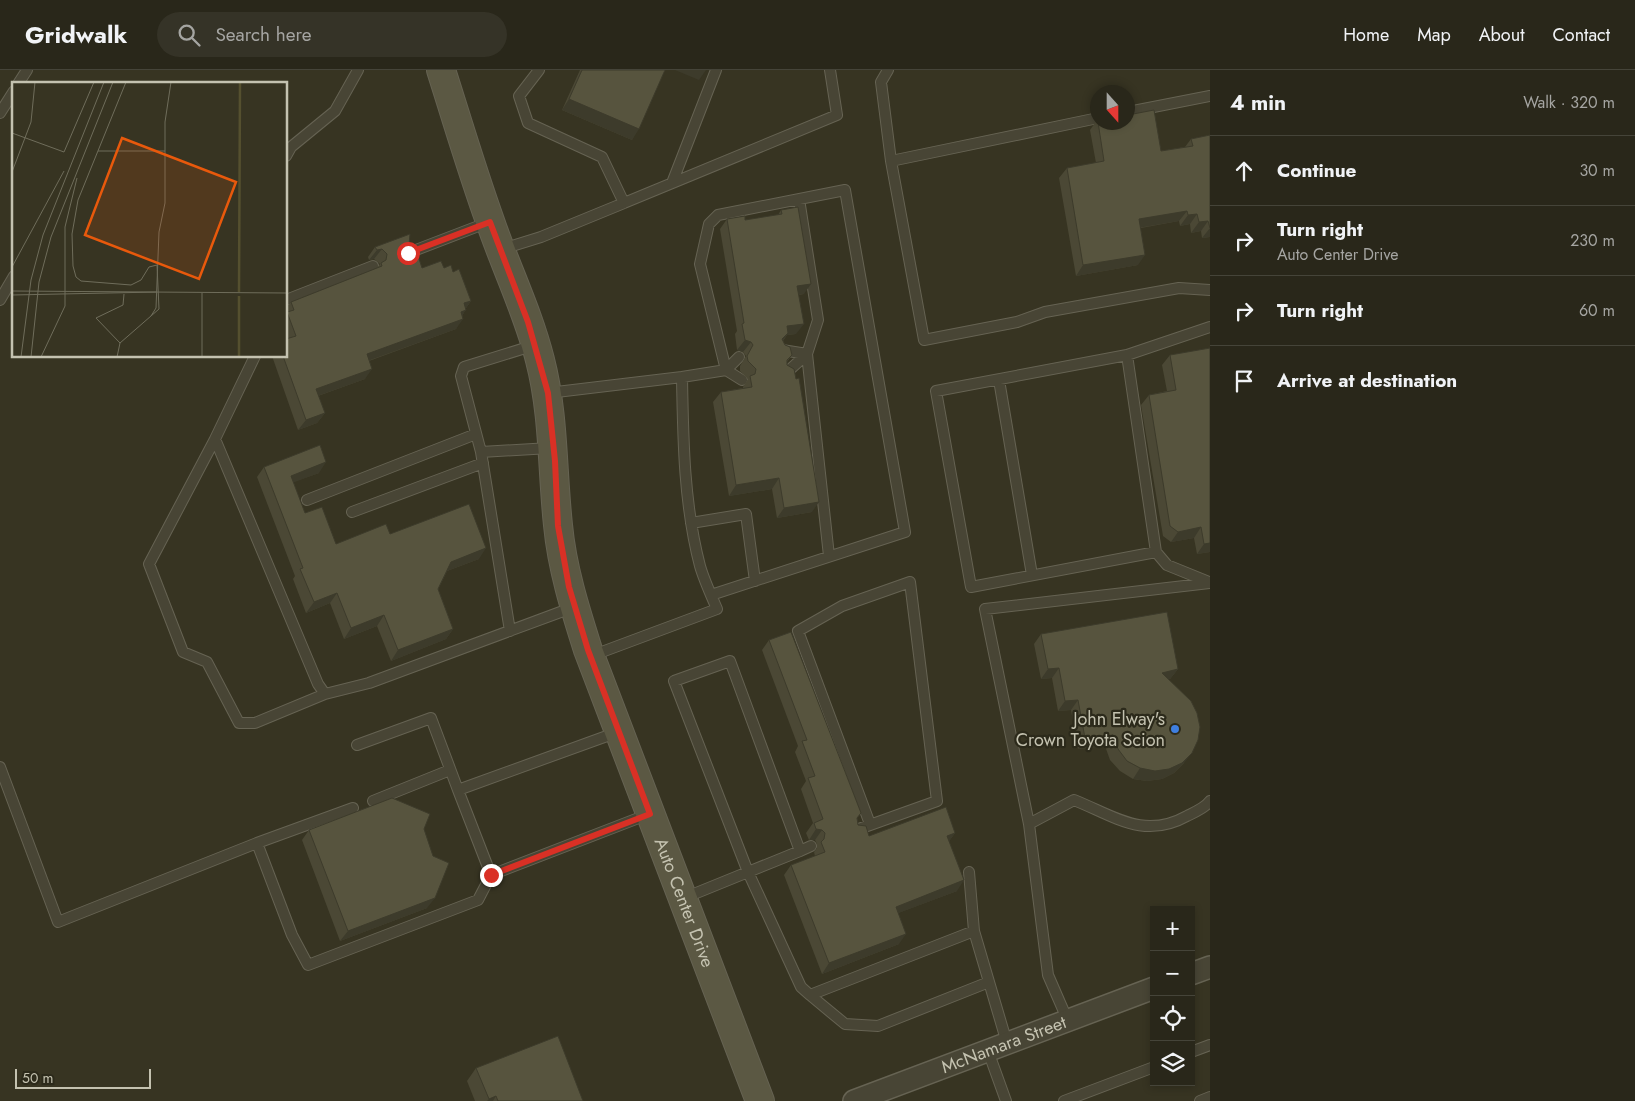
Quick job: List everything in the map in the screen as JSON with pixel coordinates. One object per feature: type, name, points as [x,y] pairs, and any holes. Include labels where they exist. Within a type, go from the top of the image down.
[{"type":"street","name":"Auto Center Drive","points":[[441,70],[490,222],[536,345],[548,393],[554,448],[558,526],[575,607],[590,657],[760,1101]]},
{"type":"street","points":[[1195,973],[1210,967]]},
{"type":"street","name":"McNamara Street","points":[[854,1101],[1150,990]]},
{"type":"lane","points":[[19,82],[27,70]]},
{"type":"lane","points":[[288,153],[291,148],[335,111],[358,70]]},
{"type":"lane","points":[[539,70],[519,96],[528,123],[602,158],[624,203]]},
{"type":"lane","points":[[672,183],[716,70]]},
{"type":"lane","points":[[501,249],[541,237],[837,115],[830,72],[820,70]]},
{"type":"lane","points":[[889,70],[881,82],[891,161],[924,340],[1017,322],[1046,312],[1178,288],[1210,290]]},
{"type":"lane","points":[[0,113],[12,94]]},
{"type":"lane","points":[[1135,111],[1210,96]]},
{"type":"lane","points":[[891,161],[1090,120]]},
{"type":"lane","points":[[711,595],[905,532],[844,190],[718,214],[710,224],[700,264],[726,370],[742,380]]},
{"type":"lane","points":[[798,199],[818,320],[807,354],[830,556]]},
{"type":"lane","points":[[408,253],[490,222]]},
{"type":"lane","points":[[288,299],[373,266]]},
{"type":"lane","points":[[0,300],[12,279]]},
{"type":"lane","points":[[1156,552],[971,587],[936,391],[1127,355],[1210,327]]},
{"type":"lane","points":[[510,631],[482,457],[460,376],[464,367],[536,345]]},
{"type":"lane","points":[[782,350],[807,354]]},
{"type":"lane","points":[[786,373],[807,354]]},
{"type":"lane","points":[[1127,355],[1156,552],[1167,565],[1210,582]]},
{"type":"lane","points":[[548,393],[726,370],[739,357]]},
{"type":"lane","points":[[253,358],[215,439],[149,564],[183,652],[206,662],[239,723],[255,723],[325,694],[369,683],[575,607]]},
{"type":"lane","points":[[590,657],[717,609],[701,567],[691,523],[683,429],[682,377]]},
{"type":"lane","points":[[998,380],[1032,575]]},
{"type":"lane","points":[[307,500],[476,434]]},
{"type":"lane","points":[[215,439],[318,684],[325,694]]},
{"type":"lane","points":[[352,512],[482,457],[554,448]]},
{"type":"lane","points":[[691,523],[746,514],[755,580]]},
{"type":"lane","points":[[856,830],[937,801],[910,582],[842,606],[798,631],[870,824]]},
{"type":"lane","points":[[1068,1021],[1048,975],[1029,824],[985,610],[1210,582]]},
{"type":"lane","points":[[800,851],[730,661],[674,681],[748,872],[801,987],[845,1024],[878,1026],[989,982]]},
{"type":"lane","points":[[357,745],[431,718],[491,875]]},
{"type":"lane","points":[[458,790],[619,731]]},
{"type":"lane","points":[[0,767],[58,922],[257,843],[353,808]]},
{"type":"lane","points":[[373,801],[450,770]]},
{"type":"lane","points":[[1029,824],[1074,800],[1116,820],[1152,828],[1179,821],[1210,801]]},
{"type":"lane","points":[[257,843],[292,935],[308,965],[478,900],[491,875],[650,814]]},
{"type":"lane","points":[[682,898],[811,846]]},
{"type":"lane","points":[[969,872],[974,931],[989,982],[1006,1101]]},
{"type":"lane","points":[[810,995],[974,931]]},
{"type":"lane","points":[[1195,1051],[1210,1045]]},
{"type":"lane","points":[[1064,1101],[1150,1069]]},
{"type":"lane","points":[[1200,1101],[1210,1097]]},
{"type":"building","points":[[582,70],[665,70],[639,129],[569,99]]},
{"type":"building","points":[[1154,110],[1161,151],[1193,146],[1191,139],[1210,135],[1210,228],[1208,221],[1199,222],[1197,214],[1188,215],[1187,211],[1139,219],[1145,255],[1083,265],[1067,168],[1104,161],[1099,130],[1135,130],[1135,114]]},
{"type":"building","points":[[798,207],[811,284],[797,286],[804,324],[787,326],[788,333],[782,339],[785,345],[790,347],[792,355],[787,360],[787,365],[794,369],[796,379],[799,378],[819,502],[784,508],[779,478],[736,485],[721,392],[752,387],[750,376],[755,374],[756,369],[748,361],[747,356],[753,345],[745,340],[742,324],[744,323],[727,219],[745,216],[745,220],[782,214],[781,210]]},
{"type":"building","points":[[410,234],[409,245],[416,249],[422,268],[441,261],[444,268],[451,265],[453,272],[459,269],[471,301],[464,303],[466,310],[461,312],[463,319],[367,354],[372,369],[316,389],[325,413],[306,420],[284,358],[288,358],[288,338],[296,336],[288,315],[288,312],[294,310],[291,302],[382,266],[381,263],[386,260],[387,254],[382,249],[377,250],[375,247]]},
{"type":"building","points":[[1210,348],[1210,543],[1204,544],[1201,527],[1178,532],[1170,526],[1149,395],[1176,390],[1170,355]]},
{"type":"building","points":[[320,445],[326,462],[291,476],[305,513],[322,507],[336,544],[386,524],[390,534],[469,504],[486,548],[451,562],[438,589],[453,629],[398,650],[384,615],[351,628],[337,593],[314,602],[300,569],[303,568],[264,467]]},
{"type":"building","points":[[1167,612],[1178,669],[1162,673],[1191,701],[1197,713],[1200,727],[1198,740],[1192,753],[1182,763],[1169,769],[1155,771],[1140,768],[1127,761],[1118,749],[1113,735],[1085,738],[1078,700],[1065,701],[1059,668],[1048,669],[1041,634]]},
{"type":"building","points":[[791,632],[861,813],[857,818],[858,825],[866,826],[869,836],[946,807],[955,833],[947,836],[964,880],[896,907],[906,934],[829,963],[791,865],[825,852],[821,842],[824,839],[825,833],[822,830],[816,829],[814,823],[823,819],[808,778],[815,776],[802,741],[807,740],[769,640]]},
{"type":"building","points":[[392,798],[430,814],[424,829],[433,856],[449,863],[435,898],[348,931],[309,830]]},
{"type":"building","points":[[558,1036],[583,1101],[498,1101],[496,1096],[489,1099],[476,1068]]},
{"type":"place","name":"John Elway's Crown Toyota Scion","points":[[1175,729]]},
{"type":"route","points":[[408,253],[490,222],[528,322],[540,359],[548,393],[555,461],[558,526],[569,587],[588,650],[650,814],[491,875]]}]
